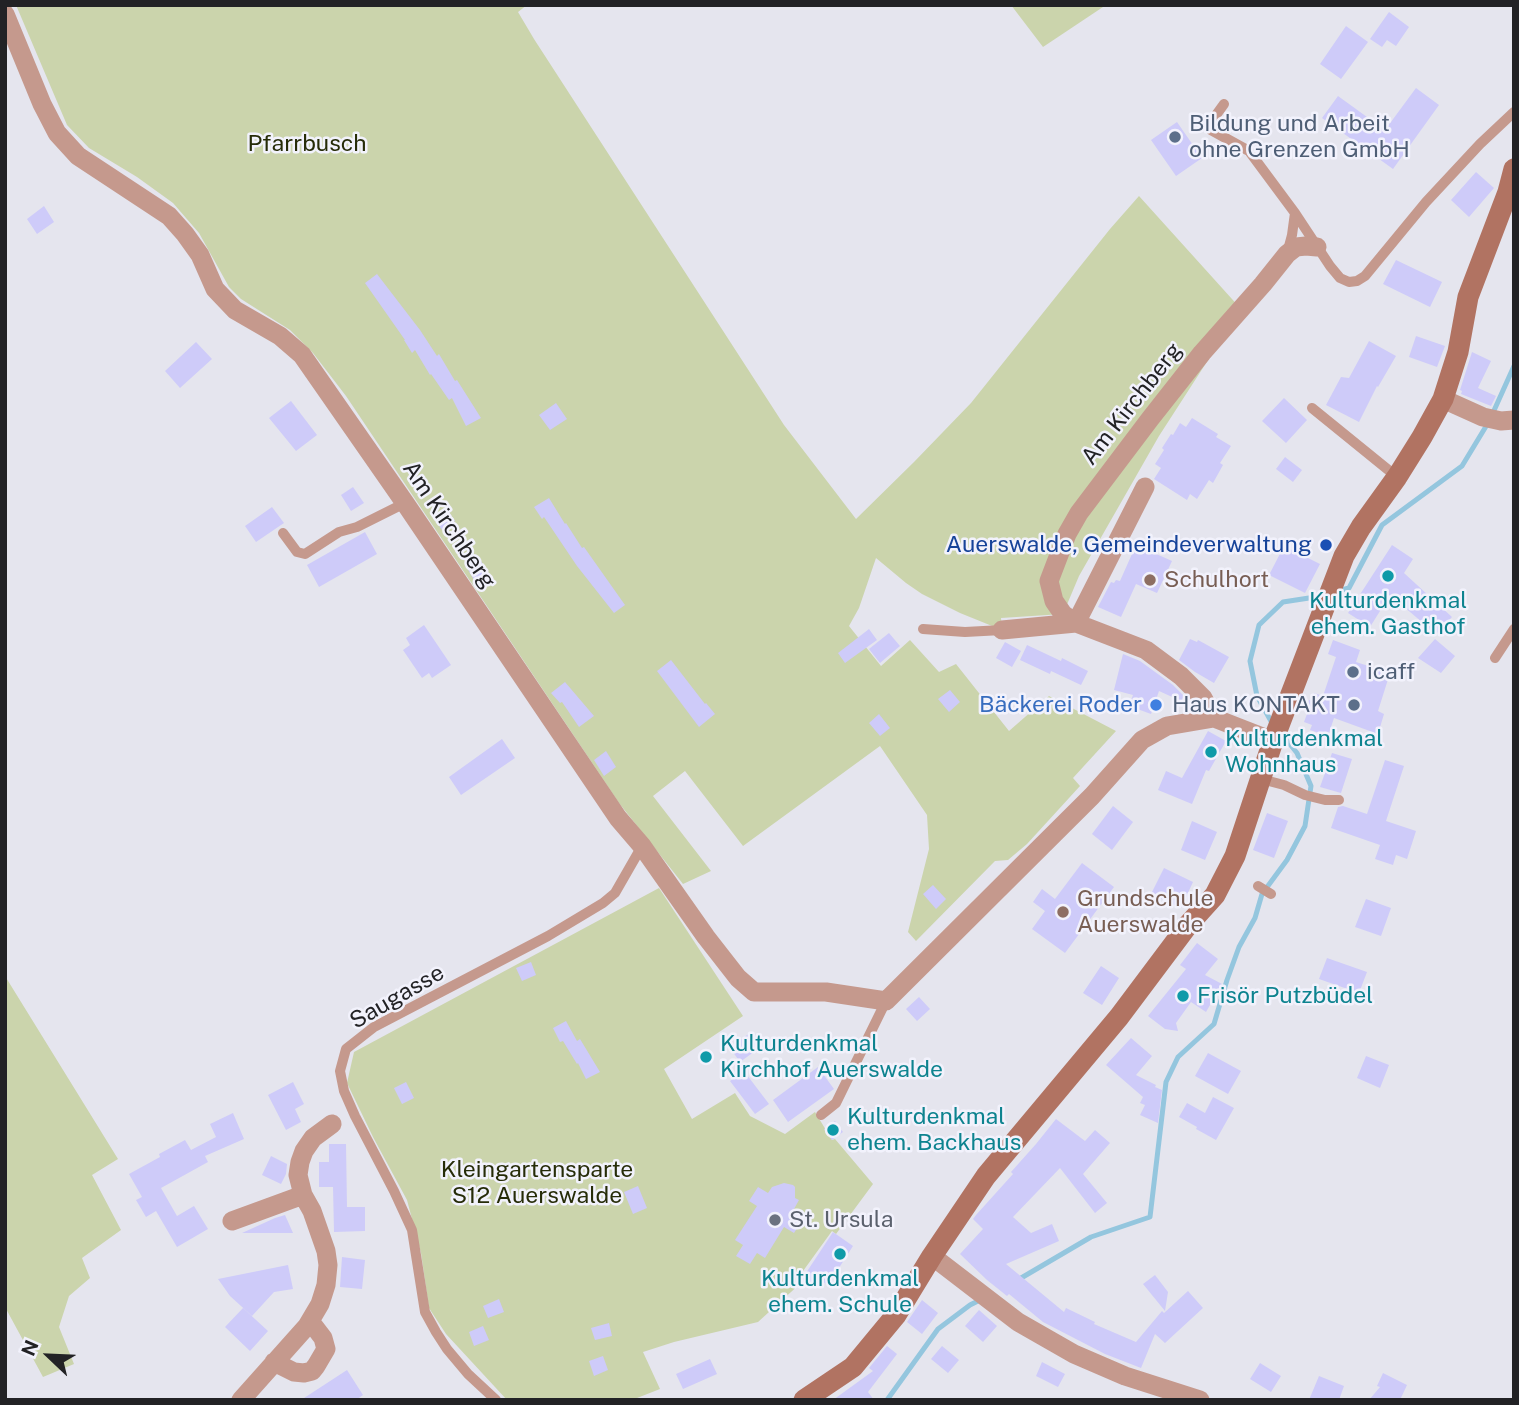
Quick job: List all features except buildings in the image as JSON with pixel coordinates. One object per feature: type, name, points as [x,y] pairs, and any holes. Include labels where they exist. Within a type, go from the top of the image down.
[{"type":"main road","points":[[804,1400],[853,1367],[896,1315],[986,1177],[1119,1017],[1214,895],[1235,856],[1276,735],[1344,556],[1397,477],[1443,399],[1458,352],[1468,297],[1508,192],[1514,169]]},
{"type":"street","name":"Am Kirchberg","points":[[5,14],[57,133],[78,156],[169,216],[200,256],[215,289],[235,310],[280,336],[302,355],[618,818],[642,845],[738,978],[754,992],[826,992],[886,1002]]},
{"type":"street","points":[[1287,254],[1296,247],[1317,247]]},
{"type":"street","name":"Am Kirchberg","points":[[1214,718],[1203,698],[1181,676],[1146,650],[1076,623],[1063,614],[1054,601],[1049,581],[1067,534],[1079,513],[1202,353],[1287,254]]},
{"type":"street","points":[[1443,399],[1499,419]]},
{"type":"street","points":[[1076,623],[1145,486]]},
{"type":"street","name":"Am Kirchberg","points":[[1002,630],[1076,623]]},
{"type":"street","points":[[886,1002],[1091,796],[1142,740],[1167,726],[1214,718],[1276,735]]},
{"type":"street","points":[[241,1400],[310,1321],[320,1304],[328,1265],[322,1238],[303,1195],[298,1175],[304,1151],[313,1138],[332,1124]]},
{"type":"street","points":[[232,1221],[303,1195]]},
{"type":"street","points":[[932,1256],[1018,1322],[1086,1360],[1125,1376],[1200,1400]]},
{"type":"street","points":[[274,1362],[294,1372],[312,1371],[326,1349],[323,1338],[310,1321]]},
{"type":"lane","points":[[1224,104],[1211,122],[1211,130],[1249,151],[1340,278],[1349,282],[1365,276],[1426,202],[1514,112]]},
{"type":"lane","points":[[1287,254],[1295,213]]},
{"type":"lane","points":[[1312,408],[1397,477]]},
{"type":"lane","points":[[283,533],[297,552],[305,554],[339,532],[357,527],[405,503]]},
{"type":"lane","points":[[923,629],[965,632],[1002,630]]},
{"type":"lane","points":[[1495,658],[1514,629]]},
{"type":"lane","points":[[1261,779],[1310,796],[1339,800]]},
{"type":"lane","name":"Saugasse","points":[[496,1400],[468,1374],[447,1349],[425,1312],[412,1230],[355,1116],[344,1091],[340,1071],[346,1049],[374,1027],[548,936],[601,905],[615,893],[642,845]]},
{"type":"lane","points":[[1258,886],[1271,894]]},
{"type":"lane","points":[[821,1115],[836,1103],[886,1002]]},
{"type":"green space","name":"Pfarrbusch","points":[[16,5],[527,5],[518,12],[534,39],[784,425],[856,519],[971,403],[1139,196],[1241,309],[1159,436],[1079,576],[1063,614],[1001,618],[1002,630],[922,594],[876,558],[859,608],[849,626],[881,666],[910,640],[939,672],[956,664],[1009,731],[1049,696],[1116,731],[1073,778],[1080,786],[1027,844],[1008,860],[995,861],[916,941],[908,932],[929,849],[927,815],[880,746],[743,846],[685,771],[653,796],[711,871],[683,884],[619,803],[346,396],[313,353],[290,330],[241,299],[229,287],[199,233],[173,203],[89,148],[67,125]]},
{"type":"green space","points":[[1011,5],[1106,5],[1043,47]]},
{"type":"green space","name":"Kleingartensparte S12 Auerswalde","points":[[659,888],[743,1016],[664,1069],[692,1119],[735,1093],[750,1116],[785,1134],[815,1112],[832,1140],[835,1139],[873,1184],[836,1234],[832,1231],[798,1278],[802,1282],[758,1322],[643,1352],[660,1389],[632,1400],[507,1400],[446,1334],[429,1308],[421,1253],[407,1200],[347,1083],[354,1052]]},
{"type":"green space","points":[[5,976],[118,1159],[92,1175],[121,1230],[82,1258],[90,1278],[69,1296],[59,1327],[74,1364],[43,1377],[5,1307]]},
{"type":"waterway","points":[[1492,415],[1514,366]]},
{"type":"waterway","points":[[1338,591],[1349,588],[1382,525],[1462,466],[1488,423]]},
{"type":"waterway","points":[[1272,723],[1257,696],[1250,661],[1259,625],[1283,602],[1322,596]]},
{"type":"waterway","points":[[1016,1281],[1091,1237],[1150,1217],[1166,1082],[1178,1057],[1214,1024],[1239,947],[1255,918],[1262,894],[1287,860],[1305,826],[1311,786],[1297,753],[1281,733]]},
{"type":"waterway","points":[[887,1400],[938,1329],[980,1300]]},
{"type":"place","name":"Bildung und Arbeit ohne Grenzen GmbH","points":[[1175,137]]},
{"type":"place","name":"Auerswalde, Gemeindeverwaltung","points":[[1326,545]]},
{"type":"place","name":"Kulturdenkmal ehem. Gasthof","points":[[1388,576]]},
{"type":"place","name":"Schulhort","points":[[1150,580]]},
{"type":"place","name":"icaff","points":[[1353,672]]},
{"type":"place","name":"Bäckerei Roder","points":[[1156,705]]},
{"type":"place","name":"Haus KONTAKT","points":[[1354,705]]},
{"type":"place","name":"Kulturdenkmal Wohnhaus","points":[[1211,752]]},
{"type":"place","name":"Grundschule Auerswalde","points":[[1063,912]]},
{"type":"place","name":"Frisör Putzbüdel","points":[[1183,996]]},
{"type":"place","name":"Kulturdenkmal Kirchhof Auerswalde","points":[[706,1057]]},
{"type":"place","name":"Kulturdenkmal ehem. Backhaus","points":[[833,1130]]},
{"type":"place","name":"St. Ursula","points":[[775,1220]]},
{"type":"place","name":"Kulturdenkmal ehem. Schule","points":[[840,1254]]}]
